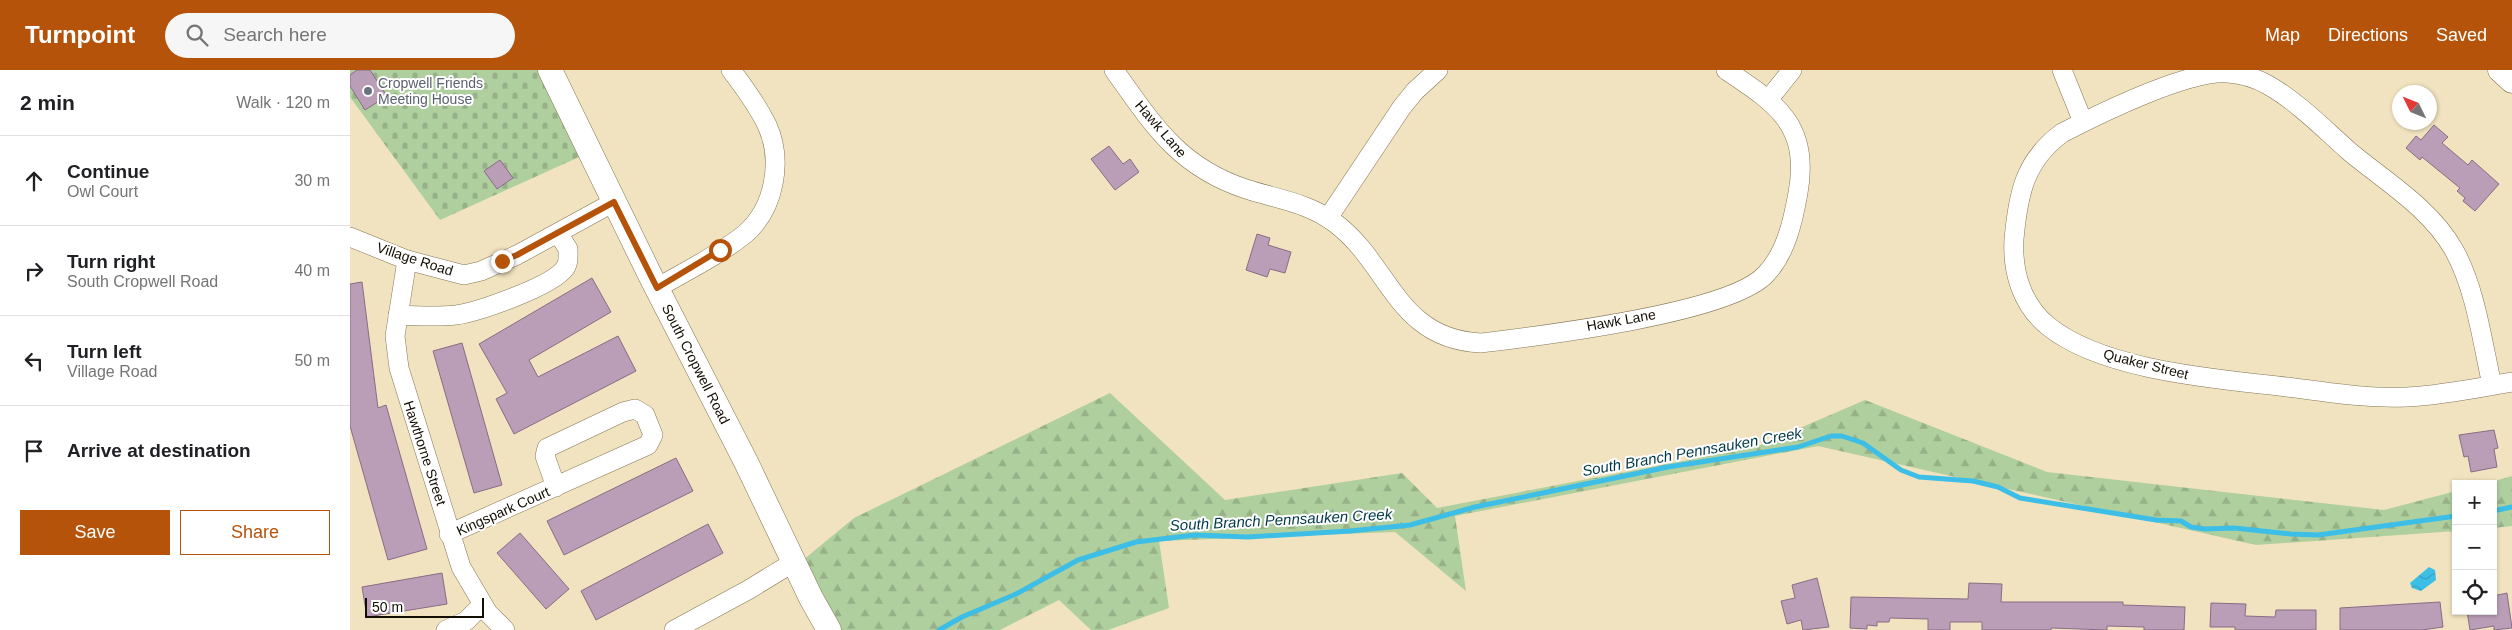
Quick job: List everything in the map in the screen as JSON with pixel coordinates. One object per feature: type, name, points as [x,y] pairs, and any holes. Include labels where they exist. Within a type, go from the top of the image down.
[{"type":"street","name":"South Cropwell Road","points":[[550,70],[614,202],[829,630]]},
{"type":"street","points":[[657,288],[734,243],[758,219],[767,203],[773,185],[775,165],[773,146],[767,126],[758,107],[731,70]]},
{"type":"street","name":"Hawk Lane","points":[[1114,70],[1172,145],[1188,160],[1226,182],[1303,206],[1328,218],[1350,236],[1412,314],[1444,336],[1463,342],[1481,343],[1602,325],[1715,300],[1751,286],[1766,274],[1784,244],[1792,218],[1800,172],[1796,137],[1790,122],[1768,100],[1726,70]]},
{"type":"street","points":[[1328,218],[1402,106],[1438,70]]},
{"type":"street","points":[[1768,100],[1792,70]]},
{"type":"street","points":[[2062,70],[2083,122]]},
{"type":"street","points":[[2500,70],[2512,81]]},
{"type":"street","name":"Quaker Street","points":[[2492,385],[2464,271],[2441,231],[2413,202],[2284,95],[2266,83],[2247,76],[2227,73],[2206,74],[2167,87],[2083,122],[2047,144],[2027,173],[2018,210],[2014,251],[2016,273],[2022,293],[2033,312],[2055,331],[2088,348],[2134,364],[2184,374],[2385,397],[2430,395],[2512,382]]},
{"type":"street","name":"Village Road","points":[[350,237],[408,260],[464,275],[481,271],[517,255],[614,202]]},
{"type":"street","points":[[398,316],[457,315],[485,309],[557,276],[566,268],[568,249],[558,233]]},
{"type":"street","name":"Hawthorne Street","points":[[408,260],[395,336],[399,368],[461,568],[482,605],[505,630]]},
{"type":"street","name":"Kingspark Court","points":[[450,534],[556,487],[648,445],[653,435],[645,415],[634,409],[623,412],[547,448],[545,456],[556,487]]},
{"type":"street","points":[[674,630],[748,590],[794,562]]},
{"type":"street","points":[[446,630],[466,621],[482,605]]},
{"type":"green space","name":"Cropwell Friends Meeting House","points":[[350,70],[550,70],[590,152],[440,220],[350,97]]},
{"type":"green space","points":[[1110,393],[1225,500],[1402,473],[1437,508],[1756,447],[1865,400],[2047,472],[2384,510],[2452,492],[2452,531],[2256,545],[1818,446],[1455,516],[1466,591],[1395,532],[1159,541],[1169,608],[1108,630],[1091,630],[1059,600],[1000,630],[830,630],[797,565],[854,518]]},
{"type":"green space","points":[[2512,476],[2512,526],[2497,528],[2497,480]]},
{"type":"water","points":[[2429,567],[2435,570],[2436,580],[2421,591],[2412,588],[2410,583]]},
{"type":"building","name":"Cropwell Friends Meeting House","points":[[357,70],[370,70],[387,96],[365,110],[350,86],[350,75]]},
{"type":"building","points":[[2437,128],[2448,137],[2442,143],[2468,165],[2472,160],[2499,184],[2475,211],[2463,201],[2465,198],[2457,191],[2460,188],[2422,157],[2420,160],[2406,148],[2416,136],[2421,140],[2430,130],[2437,130]]},
{"type":"building","points":[[1109,146],[1123,164],[1130,159],[1139,172],[1115,190],[1091,159]]},
{"type":"building","points":[[500,160],[513,178],[497,189],[484,171]]},
{"type":"building","points":[[1257,234],[1270,238],[1268,245],[1291,252],[1285,273],[1270,269],[1267,277],[1246,270]]},
{"type":"building","points":[[592,278],[611,312],[529,360],[538,377],[618,336],[636,371],[514,434],[496,399],[507,393],[479,344]]},
{"type":"building","points":[[362,282],[378,408],[386,405],[427,549],[388,560],[350,426],[350,284]]},
{"type":"building","points":[[462,343],[502,485],[474,493],[433,351]]},
{"type":"building","points":[[2494,430],[2498,448],[2494,449],[2497,467],[2471,472],[2468,456],[2464,457],[2459,435]]},
{"type":"building","points":[[676,458],[693,491],[564,555],[547,521]]},
{"type":"building","points":[[708,524],[723,553],[596,620],[581,591]]},
{"type":"building","points":[[520,533],[569,589],[546,609],[497,553]]},
{"type":"building","points":[[442,573],[447,604],[367,617],[362,587]]},
{"type":"building","points":[[1817,578],[1829,627],[1803,630],[1801,620],[1787,624],[1781,601],[1795,598],[1792,585]]},
{"type":"building","points":[[1969,583],[2002,584],[2001,602],[2123,602],[2123,605],[2185,607],[2184,630],[2144,630],[2144,627],[2107,626],[2107,630],[2051,628],[2051,630],[1982,630],[1982,622],[1950,622],[1950,630],[1928,630],[1928,619],[1890,618],[1889,622],[1877,622],[1877,626],[1867,625],[1867,629],[1850,628],[1851,597],[1968,599]]},
{"type":"building","points":[[2507,593],[2512,628],[2494,630],[2494,626],[2470,630],[2468,615],[2497,615],[2497,595]]},
{"type":"building","points":[[2440,602],[2443,627],[2422,630],[2340,630],[2340,608]]},
{"type":"building","points":[[2211,603],[2246,604],[2245,616],[2275,617],[2276,610],[2316,610],[2316,630],[2235,630],[2235,627],[2210,627]]},
{"type":"waterway","name":"South Branch Pennsauken Creek","points":[[939,630],[962,617],[1016,594],[1078,560],[1136,542],[1195,535],[1248,537],[1350,531],[1410,525],[1475,507],[1668,467],[1798,447],[1831,436],[1842,436],[1863,443],[1901,470],[1919,477],[1973,481],[1998,487],[2020,498],[2156,520],[2181,521],[2191,527],[2205,529],[2234,528],[2318,535],[2452,517]]},
{"type":"waterway","name":"South Branch Pennsauken Creek","points":[[2497,510],[2512,507]]},
{"type":"place","name":"Cropwell Friends Meeting House","points":[[368,91]]},
{"type":"route","points":[[502,261],[517,255],[614,202],[657,288],[720,250]]}]
